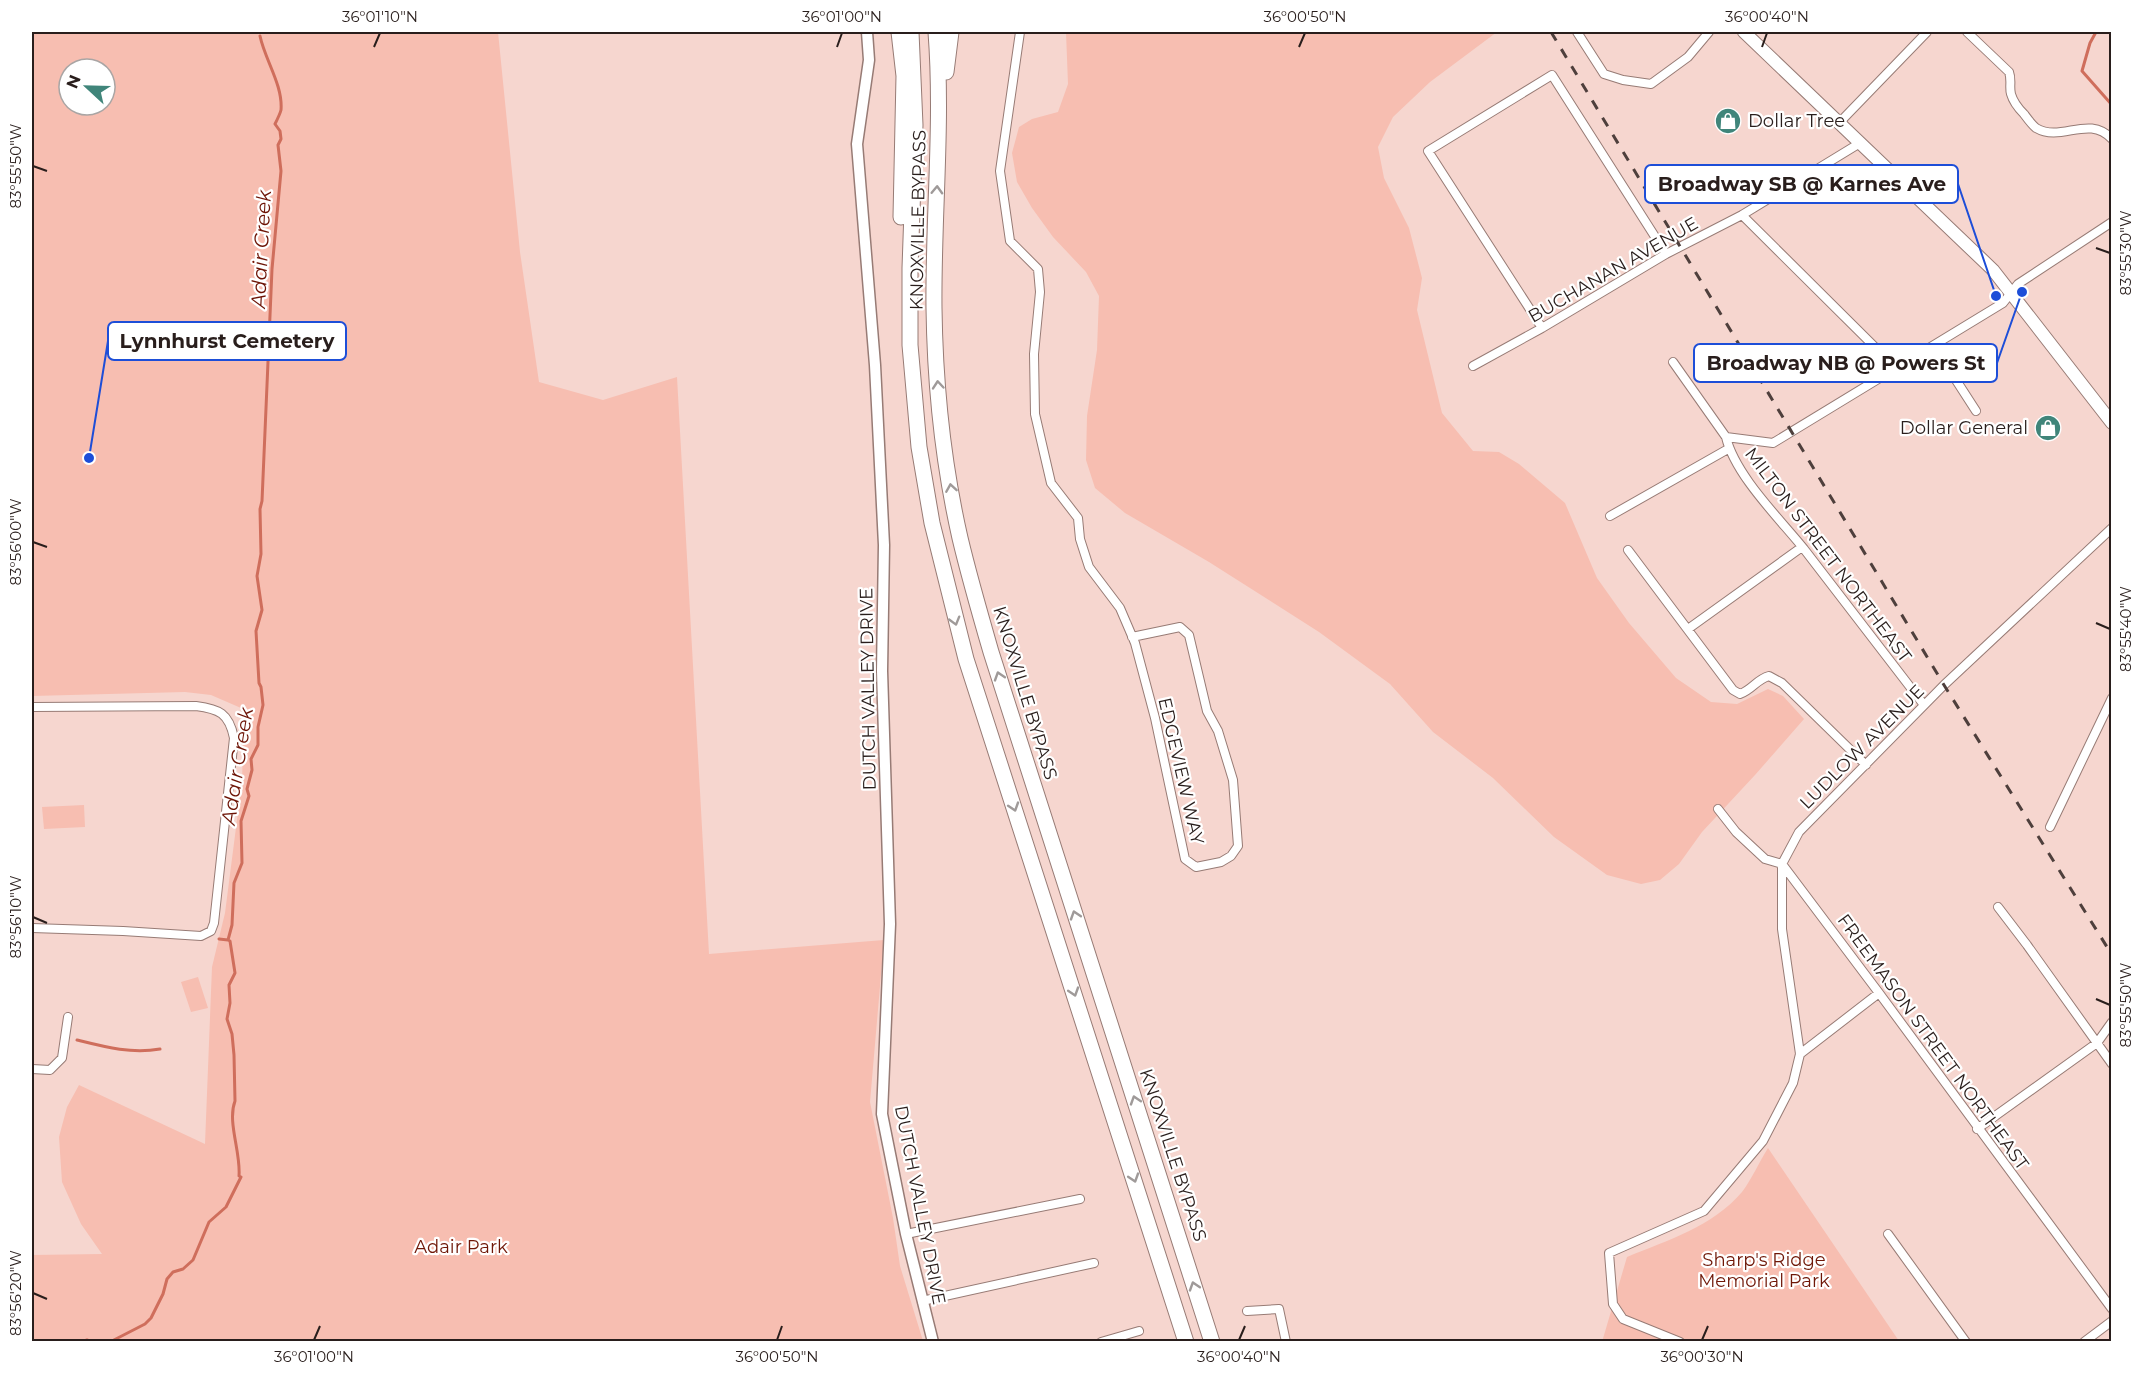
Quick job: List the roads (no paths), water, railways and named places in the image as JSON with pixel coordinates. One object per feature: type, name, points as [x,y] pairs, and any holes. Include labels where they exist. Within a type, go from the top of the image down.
[{"type":"highway","points":[[899,32],[904,76],[900,280],[901,358],[905,417],[914,483],[926,543],[946,583]]},
{"type":"highway","name":"KNOXVILLE BYPASS","points":[[911,32],[915,98],[910,268],[911,363],[924,480],[946,583],[966,659],[1186,1341]]},
{"type":"highway","name":"KNOXVILLE BYPASS","points":[[936,32],[939,135],[935,334],[946,454],[960,538],[991,652],[1212,1341]]},
{"type":"highway","points":[[939,135],[951,32]]},
{"type":"main road","points":[[1744,32],[1993,270],[2112,423]]},
{"type":"street","name":"DUTCH VALLEY DRIVE","points":[[867,32],[869,60],[857,144],[875,365],[884,545],[882,671],[890,924],[882,1114],[906,1234],[933,1341]]},
{"type":"street","name":"EDGEVIEW WAY","points":[[1020,32],[1000,171],[1010,241],[1038,269],[1040,292],[1034,354],[1035,414],[1047,469],[1052,483],[1078,518],[1080,539],[1089,567],[1120,608],[1132,637],[1155,718],[1185,859],[1196,867],[1221,862],[1232,856],[1238,846],[1233,780],[1218,730],[1207,711],[1189,634],[1179,627],[1132,637]]},
{"type":"street","points":[[1577,32],[1604,74],[1623,80],[1651,84],[1688,57],[1709,32]]},
{"type":"street","points":[[1839,123],[1927,32]]},
{"type":"street","points":[[1967,32],[2009,72],[2012,79],[2011,94],[2021,111],[2036,128],[2050,132],[2098,128],[2112,139]]},
{"type":"street","points":[[1542,328],[1428,151],[1552,75],[1666,254]]},
{"type":"street","name":"BUCHANAN AVENUE","points":[[1473,366],[1666,254],[1742,215],[1860,143]]},
{"type":"street","points":[[1742,215],[1897,369]]},
{"type":"street","points":[[1726,437],[1773,443],[2003,303],[2018,284],[2112,222]]},
{"type":"street","points":[[1934,346],[1976,411]]},
{"type":"street","name":"MILTON STREET NORTHEAST","points":[[1673,362],[1726,437],[1728,449],[1755,489],[1924,705]]},
{"type":"street","points":[[1610,516],[1728,449]]},
{"type":"street","name":"LUDLOW AVENUE","points":[[1800,1054],[1782,929],[1782,864],[1799,832],[1924,705],[2112,528]]},
{"type":"street","points":[[1688,629],[1802,547]]},
{"type":"street","points":[[1628,550],[1733,690],[1740,694],[1749,691],[1761,678],[1769,676],[1782,683],[1866,765]]},
{"type":"street","points":[[2050,827],[2108,713],[2112,698]]},
{"type":"street","points":[[32,706],[196,706],[214,708],[229,721],[234,738],[214,923],[211,931],[201,936],[32,928]]},
{"type":"street","name":"FREEMASON STREET NORTHEAST","points":[[1718,809],[1736,832],[1765,860],[1782,864],[2112,1308]]},
{"type":"street","points":[[1998,907],[2028,945],[2112,1064]]},
{"type":"street","points":[[1680,1341],[1623,1319],[1613,1304],[1609,1253],[1704,1211],[1763,1141],[1793,1083],[1800,1054],[1879,993]]},
{"type":"street","points":[[32,1069],[50,1070],[62,1058],[68,1017]]},
{"type":"street","points":[[1977,1128],[2097,1043],[2112,1022]]},
{"type":"street","points":[[906,1234],[1080,1199]]},
{"type":"street","points":[[1888,1234],[1966,1341]]},
{"type":"street","points":[[922,1300],[1094,1263]]},
{"type":"street","points":[[1246,1311],[1279,1309],[1286,1341]]},
{"type":"street","points":[[2084,1341],[2112,1321]]},
{"type":"street","points":[[1101,1341],[1138,1331]]},
{"type":"waterway","points":[[2096,32],[2090,43],[2082,71],[2112,105]]},
{"type":"waterway","name":"Adair Creek","points":[[110,1342],[145,1324],[151,1318],[163,1294],[167,1279],[173,1272],[183,1269],[193,1260],[209,1222],[226,1207],[241,1177],[239,1176],[233,1128],[234,1055],[232,1034],[227,1019],[230,1003],[229,985],[235,973],[228,940],[232,925],[234,883],[242,863],[241,821],[249,796],[247,789],[252,770],[251,759],[258,745],[258,727],[263,705],[259,683],[256,631],[262,610],[257,576],[261,554],[260,509],[272,269],[281,171],[278,145],[281,139],[280,131],[275,124],[281,110],[281,101],[277,82],[260,36]]},
{"type":"waterway","points":[[219,939],[228,940]]},
{"type":"waterway","points":[[77,1040],[128,1050],[160,1049]]},
{"type":"waterway","name":"Adair Creek","points":[[81,1342],[87,1340],[92,1342]]},
{"type":"railway","points":[[1551,32],[1944,685],[2112,955]]},
{"type":"place","name":"Dollar Tree","points":[[1728,121]]},
{"type":"place","name":"Broadway NB @ Powers St","points":[[2022,292]]},
{"type":"place","name":"Broadway SB @ Karnes Ave","points":[[1996,296]]},
{"type":"place","name":"Dollar General","points":[[2048,428]]},
{"type":"place","name":"Lynnhurst Cemetery","points":[[89,458]]},
{"type":"park label","name":"Adair Park","points":[[461,1247]]},
{"type":"park label","name":"Sharp's Ridge Memorial Park","points":[[1764,1270]]}]
